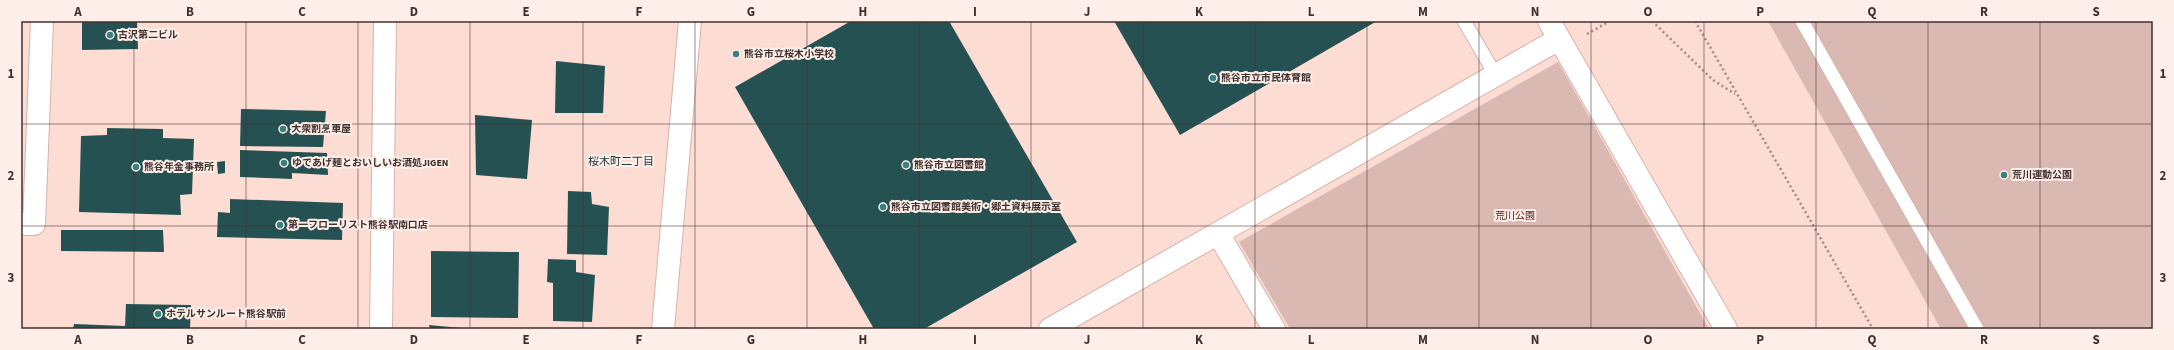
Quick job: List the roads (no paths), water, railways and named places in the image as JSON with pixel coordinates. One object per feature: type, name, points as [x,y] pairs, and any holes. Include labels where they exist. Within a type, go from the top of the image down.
[{"type":"street","points":[[21,224],[34,224],[42,21]]},
{"type":"street","points":[[381,329],[385,21]]},
{"type":"street","points":[[663,329],[690,21]]},
{"type":"street","points":[[1050,329],[1496,76],[1554,30],[1726,329]]},
{"type":"street","points":[[1219,234],[1274,329]]},
{"type":"lane","points":[[1464,21],[1496,76]]},
{"type":"lane","points":[[1802,21],[1977,329]]},
{"type":"place","name":"古沢第二ビル","points":[[110,35]]},
{"type":"place","name":"熊谷市立桜木小学校","points":[[736,54]]},
{"type":"place","name":"熊谷市立市民体育館","points":[[1213,78]]},
{"type":"place","name":"大衆割烹車屋","points":[[283,129]]},
{"type":"place","name":"ゆであげ麺とおいしいお酒処JIGEN","points":[[284,163]]},
{"type":"place","name":"熊谷市立図書館","points":[[906,165]]},
{"type":"place","name":"熊谷年金事務所","points":[[136,167]]},
{"type":"place","name":"荒川運動公園","points":[[2004,175]]},
{"type":"place","name":"熊谷市立図書館美術・郷土資料展示室","points":[[883,207]]},
{"type":"place","name":"第一フローリスト熊谷駅南口店","points":[[280,225]]},
{"type":"place","name":"ホテルサンルート熊谷駅前","points":[[158,314]]},
{"type":"district","name":"桜木町二丁目","points":[[621,161]]},
{"type":"park label","name":"荒川公園","points":[[1515,216]]}]
